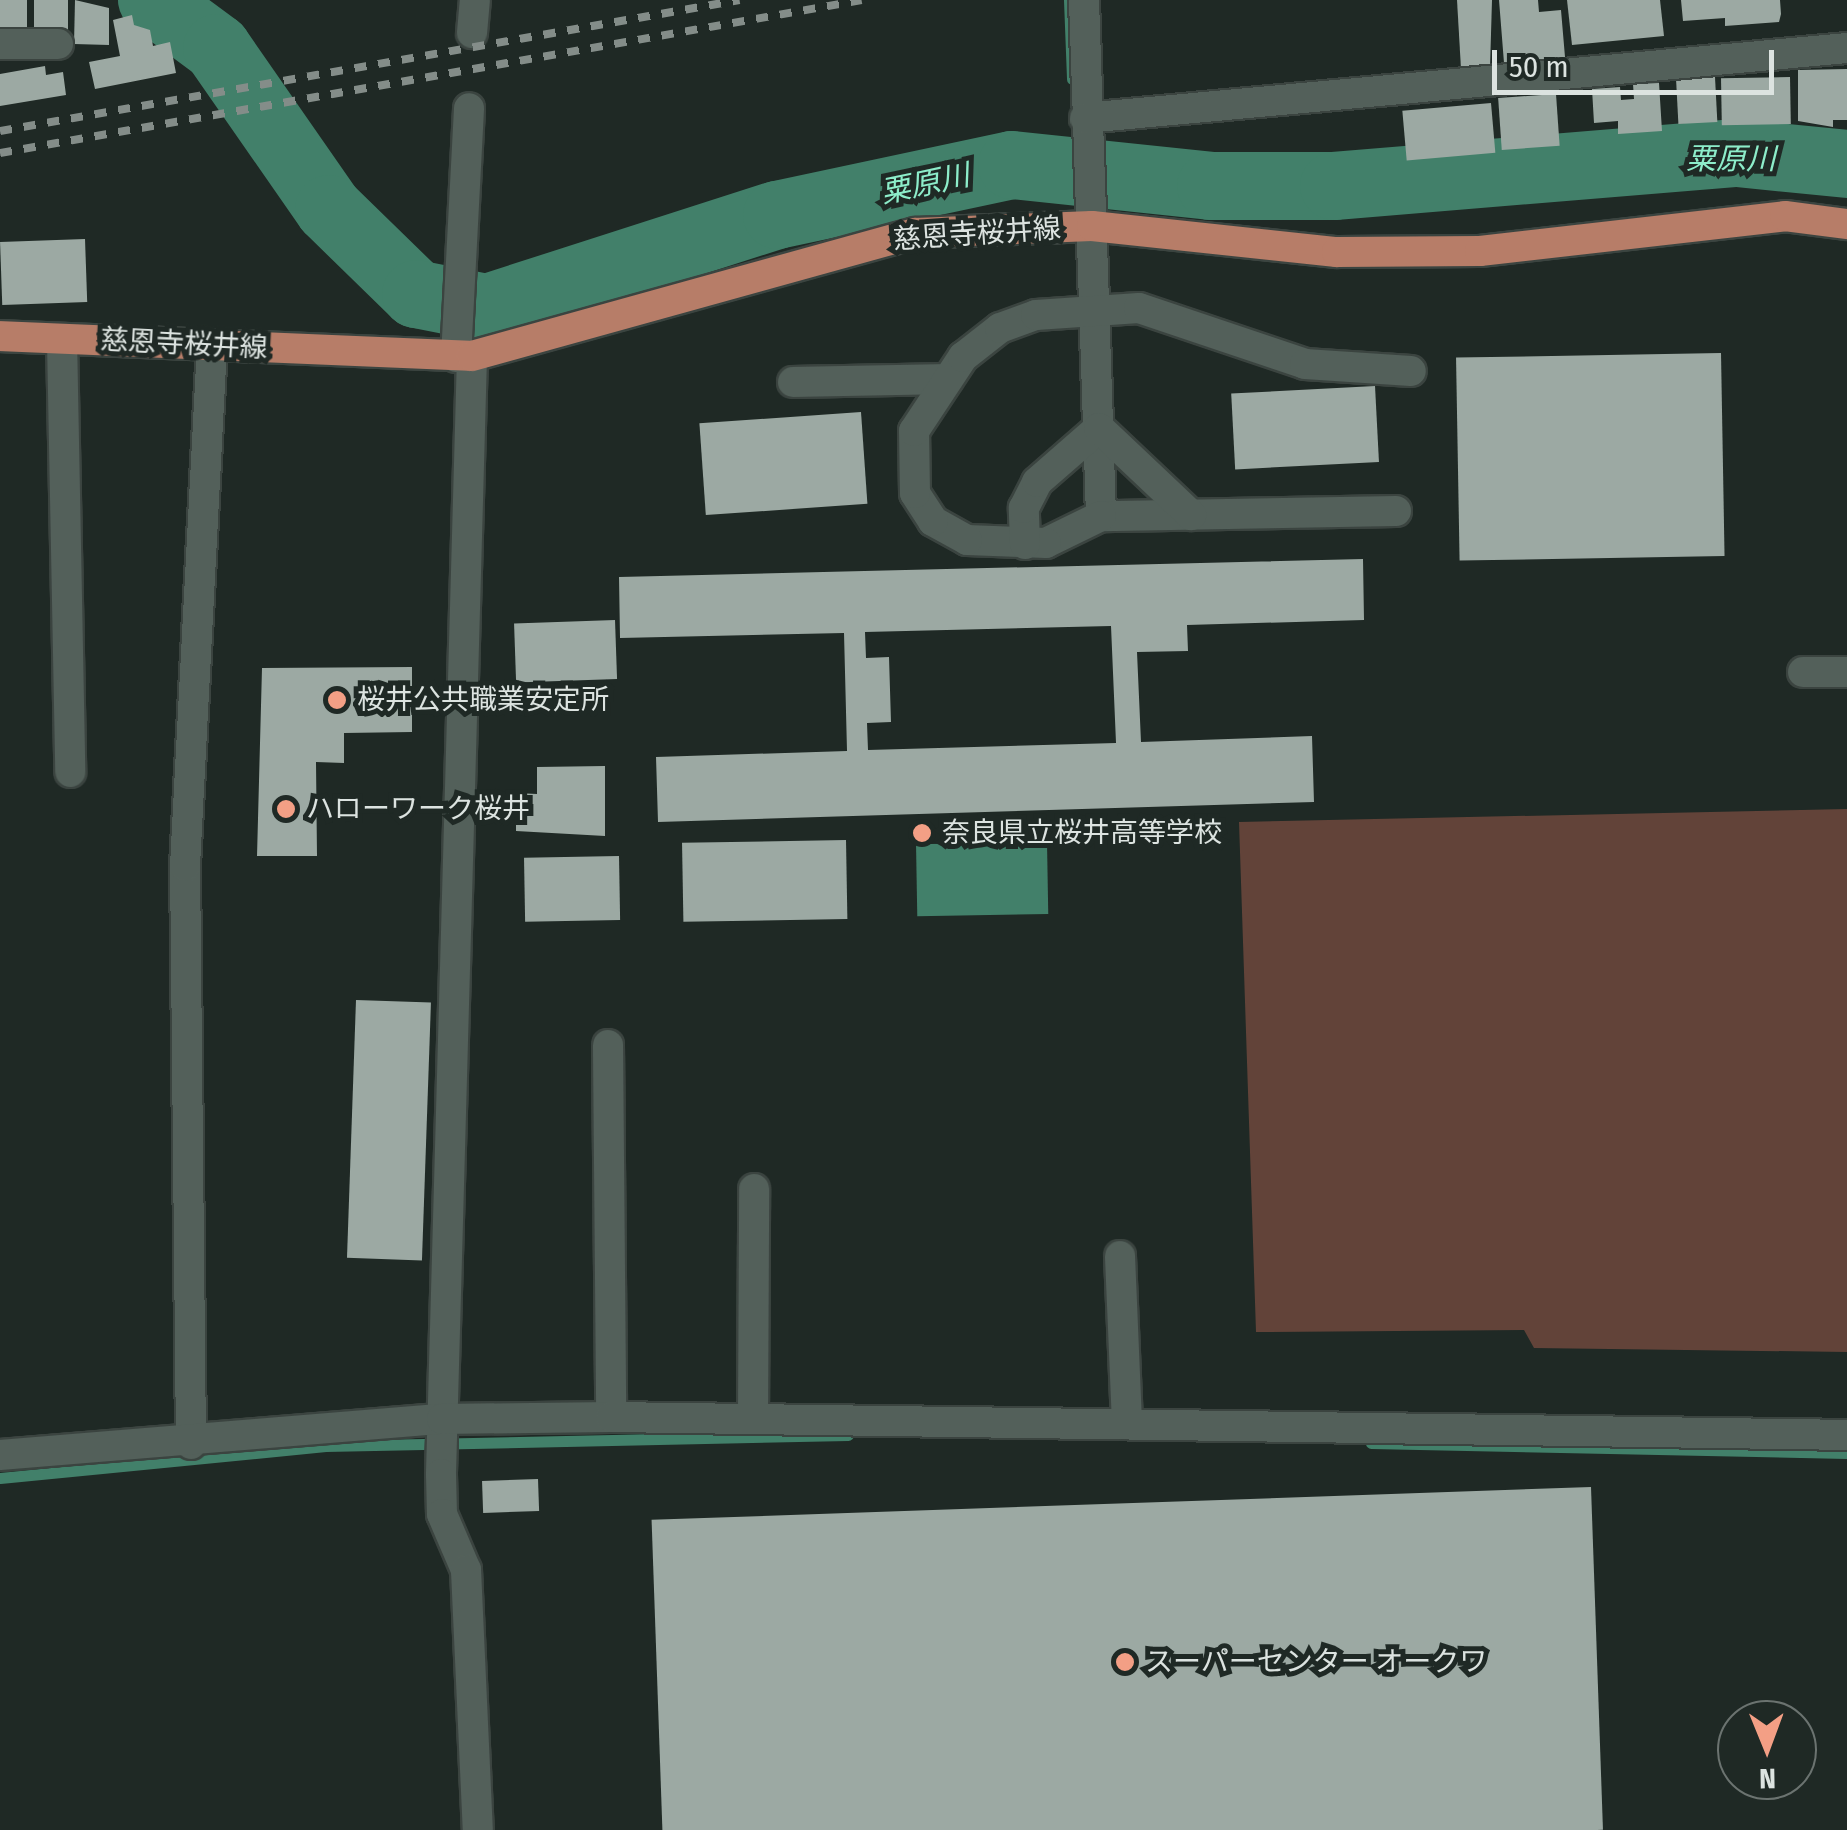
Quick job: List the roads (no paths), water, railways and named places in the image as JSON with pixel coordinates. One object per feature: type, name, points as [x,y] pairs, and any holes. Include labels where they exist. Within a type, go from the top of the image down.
[{"type":"main road","name":"慈恩寺桜井線","points":[[0,336],[212,345],[461,348],[915,233],[1092,212],[1355,252],[1480,250],[1785,216],[1847,224]]},
{"type":"street","points":[[472,33],[475,0]]},
{"type":"street","points":[[1084,0],[1101,516]]},
{"type":"street","points":[[0,44],[58,44]]},
{"type":"street","points":[[1086,131],[1847,48]]},
{"type":"street","points":[[469,108],[461,348],[442,1514],[466,1570],[478,1830]]},
{"type":"street","points":[[1396,511],[1101,516],[1074,536],[1025,544],[967,540],[933,521],[915,494],[914,431],[948,379],[1000,328],[1036,315],[1168,313],[1305,364],[1410,372]]},
{"type":"street","points":[[62,338],[70,772]]},
{"type":"street","points":[[191,1444],[184,866],[212,345]]},
{"type":"street","points":[[794,382],[948,379]]},
{"type":"street","points":[[1098,428],[1191,515]]},
{"type":"street","points":[[1025,544],[1024,508],[1037,482],[1098,428]]},
{"type":"street","points":[[1802,672],[1847,672]]},
{"type":"street","points":[[608,1045],[611,1417]]},
{"type":"street","points":[[753,1418],[754,1189]]},
{"type":"street","points":[[1120,1256],[1127,1424]]},
{"type":"street","points":[[0,1455],[191,1444],[442,1419],[611,1417],[1847,1435]]},
{"type":"waterway","name":"粟原川","points":[[152,0],[217,48],[329,209],[416,294],[487,308],[777,215],[1012,165],[1211,186],[1334,186],[1737,153],[1847,164]]},
{"type":"waterway","points":[[1069,0],[1072,79]]},
{"type":"waterway","points":[[0,1478],[325,1446],[848,1435]]},
{"type":"waterway","points":[[1371,1443],[1847,1453]]},
{"type":"railway","points":[[0,131],[739,0]]},
{"type":"railway","points":[[0,153],[862,0]]},
{"type":"place","name":"桜井公共職業安定所","points":[[337,700]]},
{"type":"place","name":"ハローワーク桜井","points":[[286,809]]},
{"type":"place","name":"奈良県立桜井高等学校","points":[[922,833]]},
{"type":"place","name":"スーパーセンター オークワ","points":[[1125,1662]]}]
